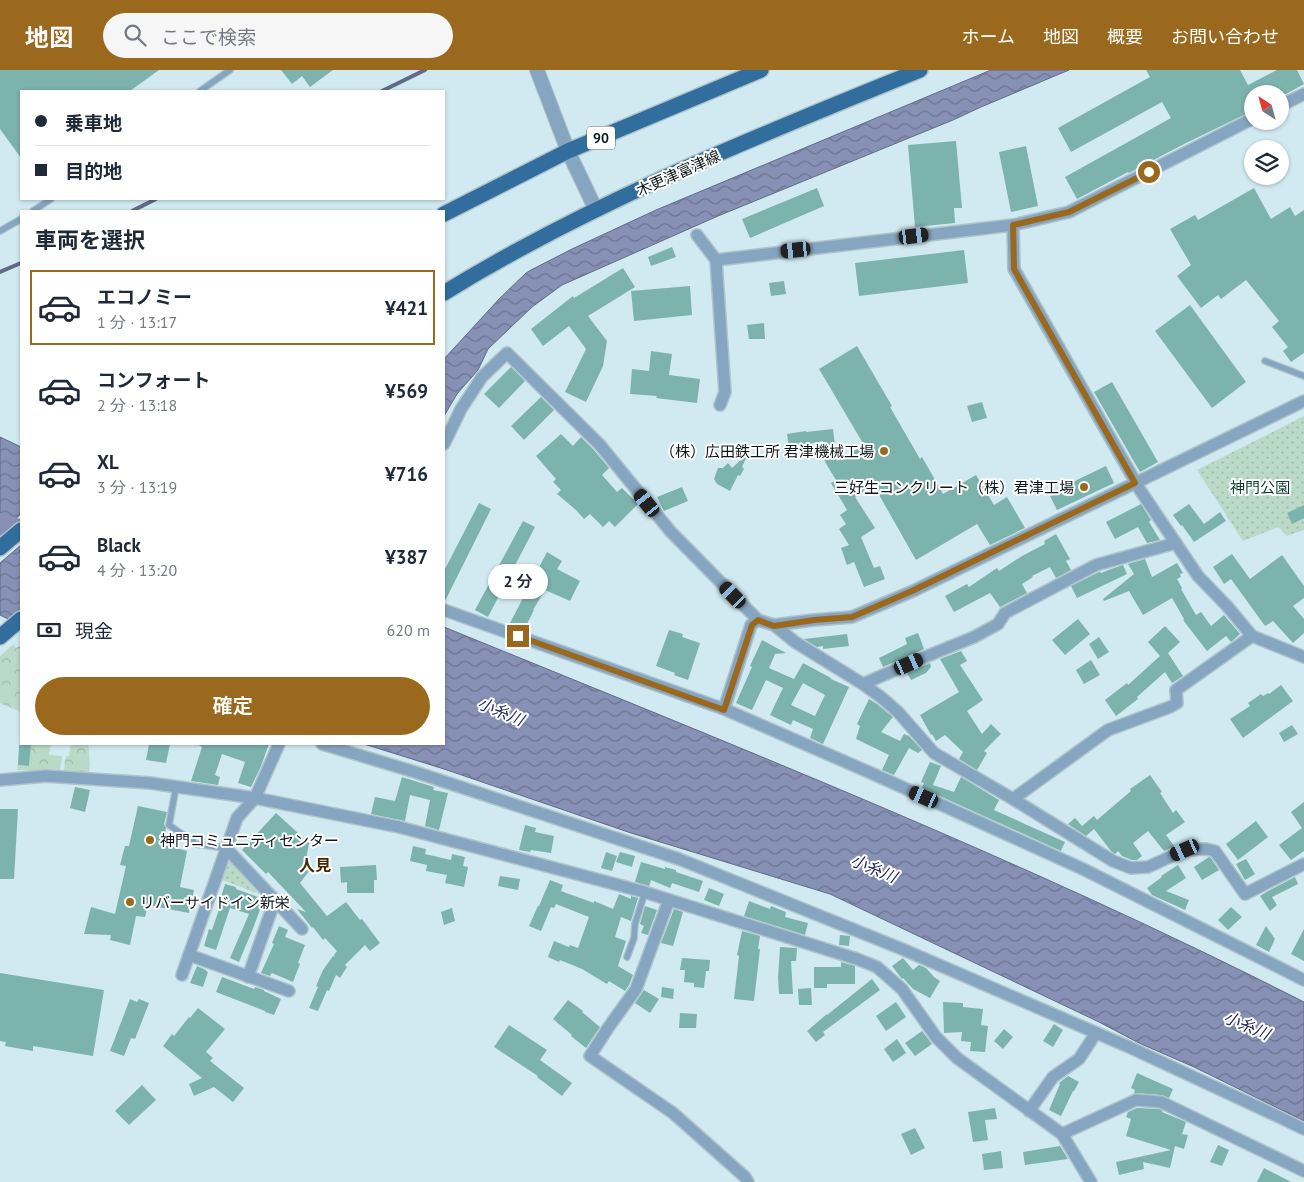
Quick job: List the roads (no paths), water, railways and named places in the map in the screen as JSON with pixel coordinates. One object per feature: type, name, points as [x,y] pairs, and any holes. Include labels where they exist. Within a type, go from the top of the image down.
[{"type":"main road","name":"90","points":[[445,213],[568,151],[761,70]]},
{"type":"main road","name":"木更津富津線","points":[[445,292],[506,257],[596,210],[801,118],[920,70]]},
{"type":"main road","points":[[0,548],[20,531]]},
{"type":"main road","points":[[0,637],[20,620]]},
{"type":"street","points":[[538,70],[568,151],[596,210]]},
{"type":"street","points":[[1289,102],[1304,94]]},
{"type":"street","points":[[716,260],[1013,225],[1069,212],[1244,123]]},
{"type":"street","points":[[1013,225],[1014,269],[1135,483],[1176,544],[1198,576],[1252,636],[1304,657]]},
{"type":"street","points":[[697,235],[716,260],[725,392],[720,406]]},
{"type":"street","points":[[445,442],[461,409],[482,377],[507,353],[600,445],[671,532],[758,620],[774,626],[794,642],[863,684],[898,712],[934,753],[1013,799],[1112,861],[1132,868],[1148,867],[1185,850],[1206,849],[1215,851],[1245,894],[1304,864]]},
{"type":"street","points":[[774,626],[852,617],[922,586],[1304,401]]},
{"type":"street","points":[[863,684],[974,637],[998,624],[1004,613],[1096,566],[1176,544]]},
{"type":"street","points":[[445,610],[724,710],[871,773],[1083,869],[1304,980]]},
{"type":"street","points":[[724,710],[752,625],[758,620]]},
{"type":"street","points":[[1013,799],[1108,730],[1170,708],[1177,703],[1176,690],[1252,636]]},
{"type":"street","points":[[182,975],[237,818],[255,798],[279,745]]},
{"type":"street","points":[[325,745],[415,772],[678,859],[902,948],[1096,1033],[1304,1129]]},
{"type":"street","points":[[0,780],[46,776],[150,783],[255,798],[399,827],[645,892],[857,959],[877,967],[902,989],[936,1037],[957,1058],[1062,1134],[1091,1182]]},
{"type":"street","points":[[226,848],[302,930]]},
{"type":"street","points":[[248,976],[275,900]]},
{"type":"street","points":[[669,900],[636,989],[590,1056],[673,1113],[745,1177],[748,1182]]},
{"type":"street","points":[[188,955],[289,991]]},
{"type":"street","points":[[1029,1111],[1053,1077],[1079,1059],[1096,1033]]},
{"type":"street","points":[[1062,1134],[1136,1100],[1161,1102],[1304,1171]]},
{"type":"lane","points":[[201,90],[230,70]]},
{"type":"lane","points":[[34,210],[50,200]]},
{"type":"lane","points":[[0,231],[20,219]]},
{"type":"lane","points":[[1264,361],[1304,376]]},
{"type":"lane","points":[[176,787],[169,824],[196,844],[226,848]]},
{"type":"lane","points":[[627,957],[634,938],[635,924],[645,892]]},
{"type":"water","points":[[991,70],[1069,70],[953,120],[718,216],[562,285],[532,307],[488,349],[478,370],[457,394],[445,414],[445,358],[500,298],[526,273],[572,249],[656,210]]},
{"type":"water","points":[[0,437],[20,447],[20,515],[0,532]]},
{"type":"water","points":[[20,546],[20,609],[8,619],[0,615],[0,563]]},
{"type":"water","points":[[445,627],[770,760],[985,852],[1093,900],[1304,1002],[1304,1121],[830,894],[631,833],[444,769],[367,745],[445,745]]},
{"type":"waterway","points":[[384,90],[425,70]]},
{"type":"waterway","points":[[134,210],[154,200]]},
{"type":"waterway","points":[[0,272],[20,263]]},
{"type":"waterway","name":"小糸川","points":[[0,524],[20,531]]},
{"type":"place","name":"（株）広田鉄工所 君津機械工場","points":[[884,451]]},
{"type":"place","name":"三好生コンクリート（株）君津工場","points":[[1084,487]]},
{"type":"place","name":"神門コミュニティセンター","points":[[150,840]]},
{"type":"place","name":"リバーサイドイン新栄","points":[[130,902]]},
{"type":"district","name":"人見","points":[[315,865]]},
{"type":"park label","name":"神門公園","points":[[1260,487]]}]
